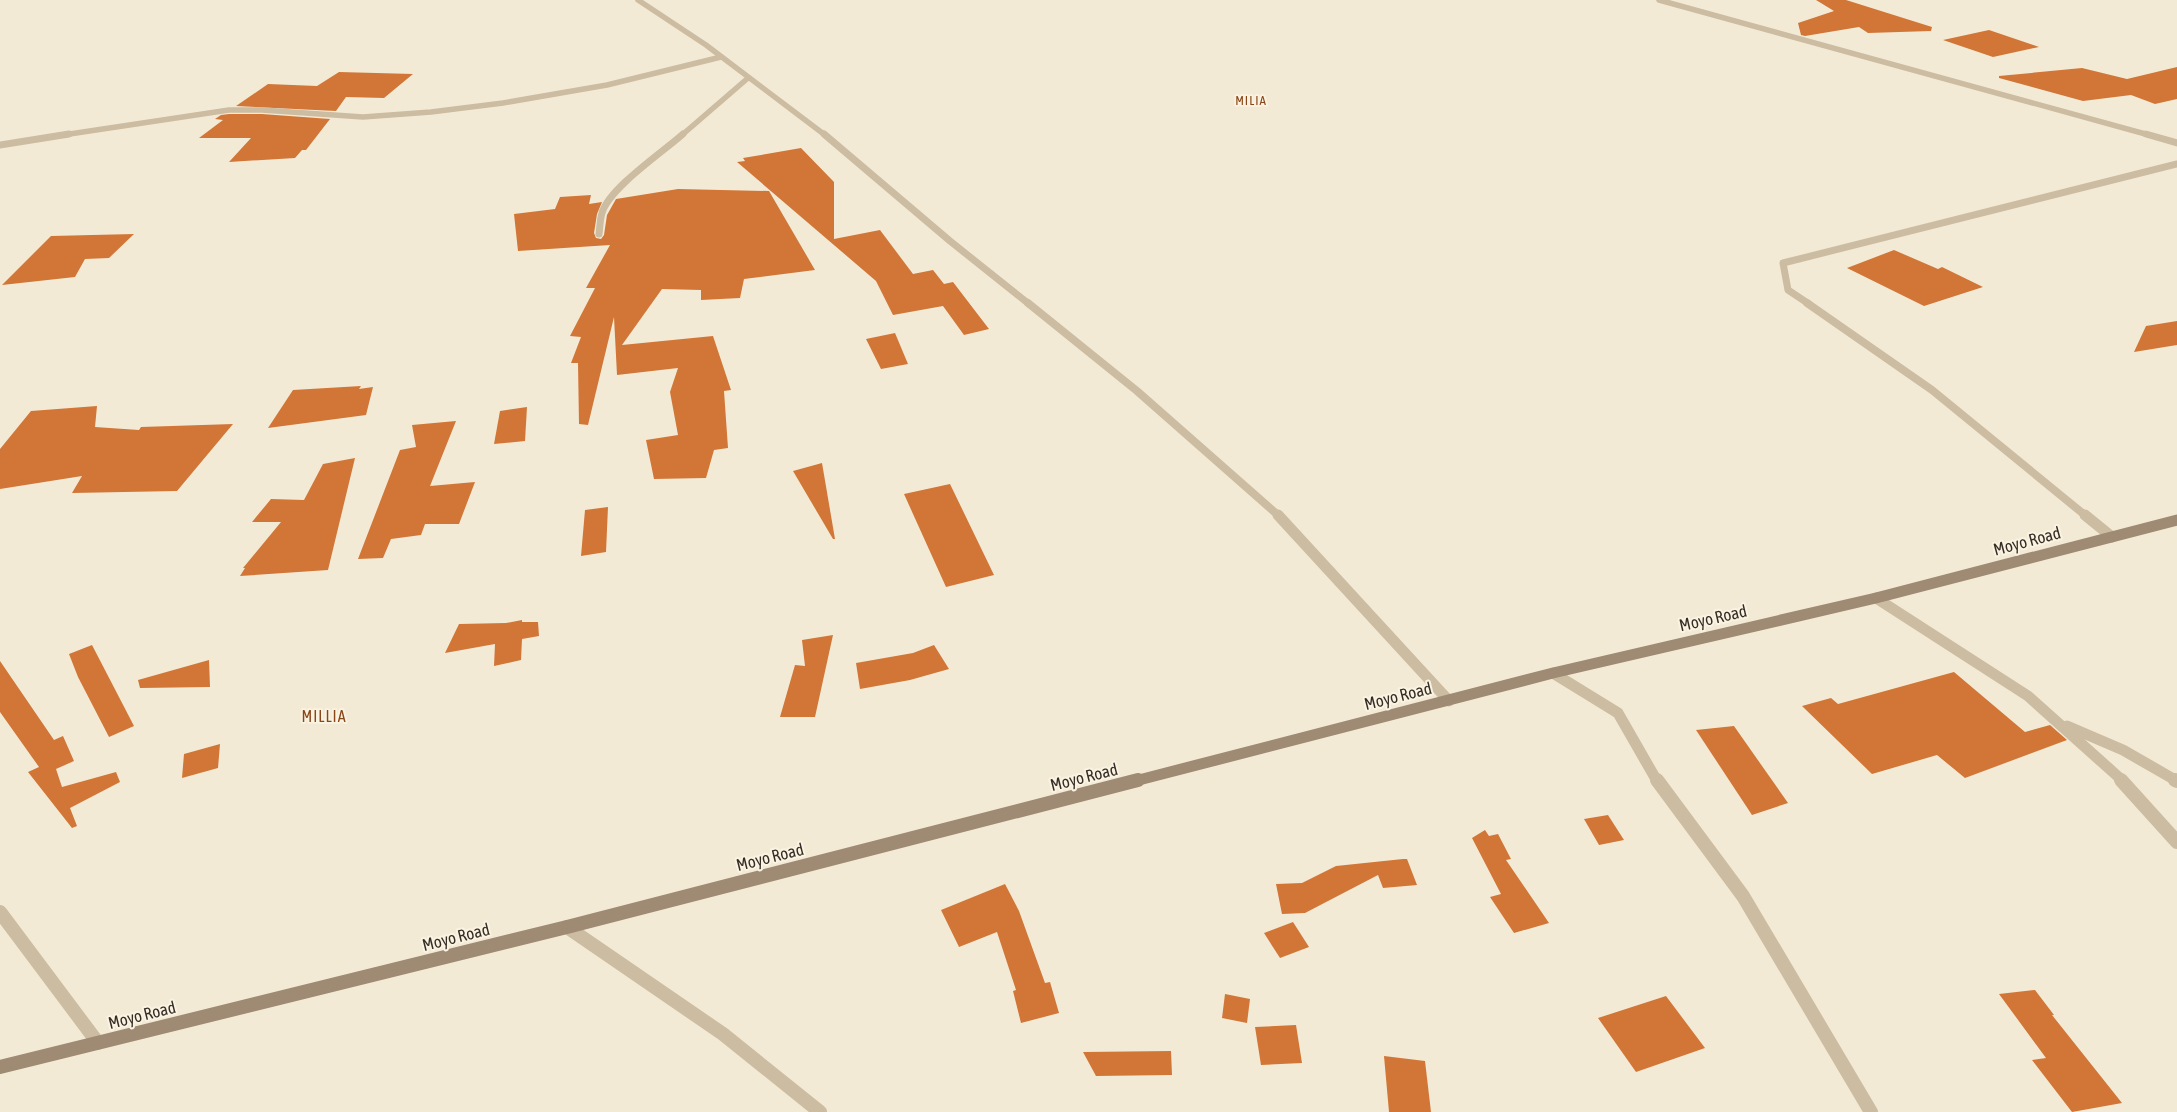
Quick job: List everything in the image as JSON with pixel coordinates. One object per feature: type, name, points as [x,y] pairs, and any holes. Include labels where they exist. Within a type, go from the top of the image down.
[{"type":"main road","name":"Moyo Road","points":[[0,1067],[567,927],[1553,673],[1876,598],[2177,520]]},
{"type":"street","points":[[638,0],[721,57],[834,142],[950,241],[1137,391],[1288,524],[1448,701]]},
{"type":"street","points":[[1660,0],[2177,143]]},
{"type":"street","points":[[0,145],[229,110],[262,110],[363,117],[472,107],[631,80],[721,57]]},
{"type":"street","points":[[599,234],[602,212],[610,198],[622,184],[690,129],[748,78]]},
{"type":"street","points":[[2112,537],[1932,390],[1788,290],[1783,263],[2177,164]]},
{"type":"street","points":[[1876,598],[2028,696],[2060,722],[2124,783],[2177,842]]},
{"type":"street","points":[[1553,673],[1618,713],[1650,771],[1744,896],[1871,1112]]},
{"type":"street","points":[[2060,722],[2123,750],[2177,781]]},
{"type":"street","points":[[0,912],[98,1043]]},
{"type":"street","points":[[567,927],[722,1034],[820,1112]]},
{"type":"building","points":[[1816,0],[1846,0],[1932,27],[1931,31],[1868,33],[1859,27],[1805,36],[1801,35],[1798,23],[1834,11]]},
{"type":"building","points":[[1989,30],[2039,47],[1993,57],[1943,40]]},
{"type":"building","points":[[2177,67],[2177,99],[2155,104],[2131,95],[2083,101],[1999,78],[1999,76],[2082,68],[2127,79]]},
{"type":"building","points":[[339,72],[413,74],[384,98],[346,97],[336,111],[236,106],[268,84],[317,86]]},
{"type":"building","points":[[262,114],[330,119],[306,150],[302,150],[295,158],[229,162],[251,138],[199,138],[223,120],[215,119],[221,115]]},
{"type":"building","points":[[801,148],[834,182],[834,239],[880,230],[913,274],[933,270],[944,284],[953,282],[989,329],[964,335],[943,306],[893,315],[876,281],[737,162],[745,161],[743,158]]},
{"type":"building","points":[[678,189],[769,191],[815,270],[744,279],[740,298],[701,300],[701,290],[662,289],[622,345],[713,336],[731,390],[724,391],[728,448],[714,450],[706,478],[654,479],[646,440],[678,435],[670,392],[678,368],[617,375],[614,317],[588,425],[579,424],[578,363],[571,363],[581,337],[570,336],[595,288],[586,288],[610,245],[518,251],[514,214],[555,209],[560,197],[591,195],[589,204],[602,202],[597,214],[594,233],[596,238],[601,239],[604,235],[607,215],[616,199]]},
{"type":"building","points":[[134,234],[109,258],[85,259],[75,277],[2,285],[51,236]]},
{"type":"building","points":[[1894,250],[1938,269],[1942,267],[1983,287],[1924,306],[1847,268]]},
{"type":"building","points":[[2177,321],[2177,345],[2134,352],[2146,326]]},
{"type":"building","points":[[895,333],[908,364],[881,369],[866,339]]},
{"type":"building","points":[[361,386],[359,389],[373,387],[366,415],[268,428],[293,390]]},
{"type":"building","points":[[97,406],[95,427],[139,430],[141,427],[233,424],[177,491],[72,493],[82,476],[0,489],[0,449],[31,411]]},
{"type":"building","points":[[527,407],[525,441],[494,444],[500,411]]},
{"type":"building","points":[[456,421],[430,486],[475,482],[459,524],[425,524],[421,535],[391,539],[383,558],[358,559],[400,450],[416,447],[412,425]]},
{"type":"building","points":[[355,458],[328,570],[240,576],[245,568],[243,568],[281,522],[252,522],[271,499],[304,500],[323,464]]},
{"type":"building","points":[[822,463],[835,539],[833,539],[793,471]]},
{"type":"building","points":[[950,484],[994,575],[946,587],[904,494]]},
{"type":"building","points":[[608,507],[606,552],[581,556],[585,510]]},
{"type":"building","points":[[522,620],[522,622],[538,622],[539,636],[522,639],[521,660],[494,666],[495,644],[445,653],[459,624],[506,623]]},
{"type":"building","points":[[833,635],[815,717],[780,717],[795,665],[805,666],[802,640]]},
{"type":"building","points":[[92,645],[134,726],[109,737],[78,677],[69,654]]},
{"type":"building","points":[[934,645],[949,669],[910,680],[860,689],[856,663],[913,653]]},
{"type":"building","points":[[209,660],[210,687],[140,688],[138,680]]},
{"type":"building","points":[[0,661],[54,740],[63,736],[74,761],[56,769],[62,787],[116,772],[120,782],[70,808],[77,826],[72,828],[28,772],[39,767],[0,712]]},
{"type":"building","points":[[1954,672],[2025,732],[2050,725],[2067,740],[1965,778],[1937,755],[1872,774],[1802,706],[1831,698],[1838,704]]},
{"type":"building","points":[[1734,726],[1788,803],[1752,815],[1696,730]]},
{"type":"building","points":[[220,744],[218,768],[182,778],[184,754]]},
{"type":"building","points":[[1608,815],[1624,840],[1599,845],[1584,819]]},
{"type":"building","points":[[1485,830],[1489,836],[1498,834],[1511,859],[1506,860],[1549,923],[1514,933],[1490,897],[1501,894],[1472,838]]},
{"type":"building","points":[[1407,859],[1417,885],[1383,888],[1378,875],[1305,913],[1282,914],[1276,884],[1302,883],[1336,866]]},
{"type":"building","points":[[1005,884],[1019,911],[1045,983],[1050,982],[1059,1013],[1021,1023],[1013,991],[1016,990],[997,932],[959,947],[941,910]]},
{"type":"building","points":[[1293,922],[1309,947],[1280,958],[1264,933]]},
{"type":"building","points":[[2035,990],[2054,1015],[2052,1015],[2122,1103],[2072,1112],[2032,1060],[2046,1058],[1999,994]]},
{"type":"building","points":[[1225,994],[1250,999],[1247,1023],[1222,1018]]},
{"type":"building","points":[[1666,996],[1705,1048],[1636,1072],[1598,1018]]},
{"type":"building","points":[[1296,1025],[1302,1063],[1261,1065],[1255,1027]]},
{"type":"building","points":[[1171,1051],[1172,1075],[1096,1076],[1083,1052]]},
{"type":"building","points":[[1384,1056],[1425,1061],[1431,1112],[1389,1112]]},
{"type":"district","name":"MILIA","points":[[1251,100]]},
{"type":"district","name":"MILLIA","points":[[324,716]]}]
